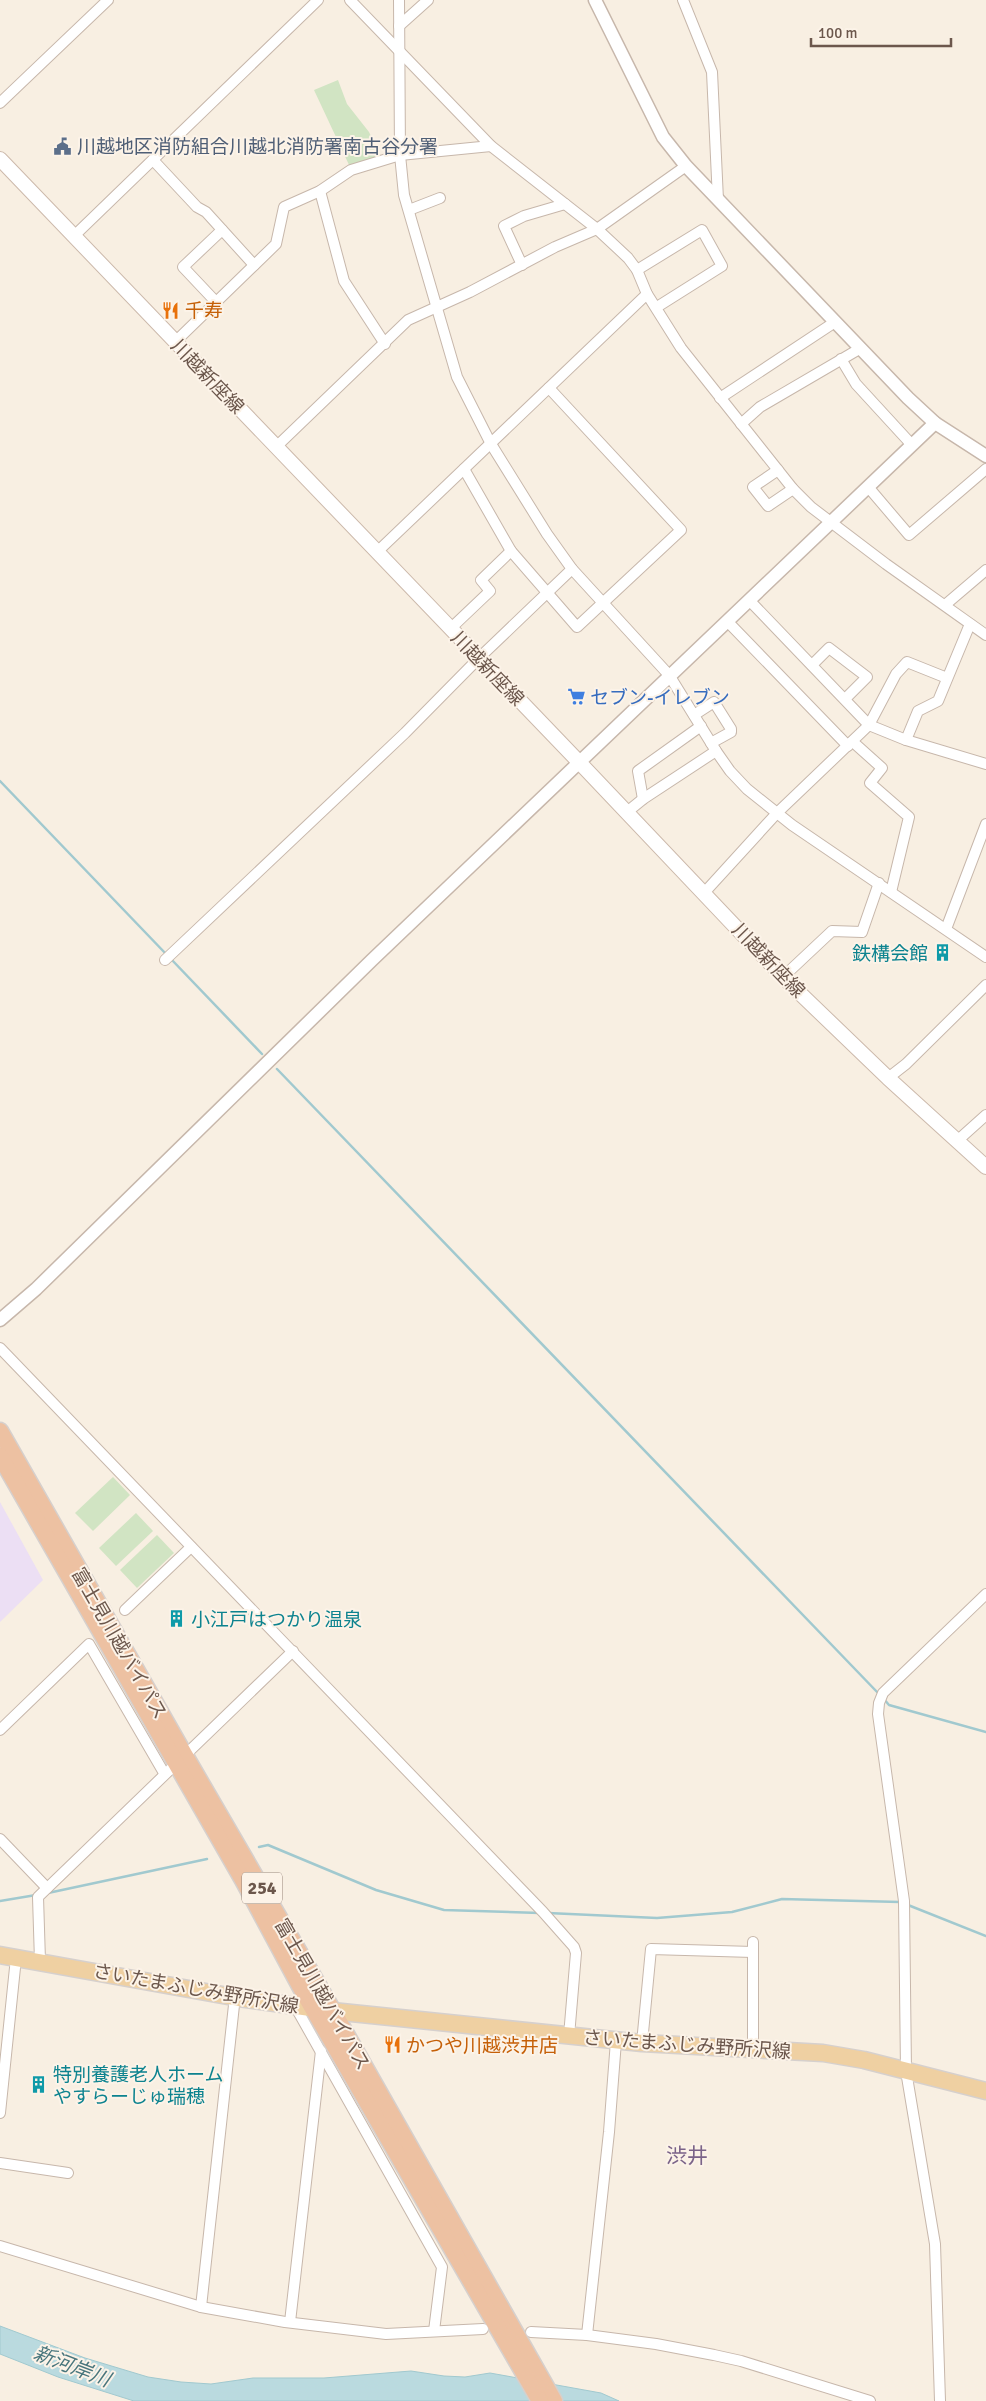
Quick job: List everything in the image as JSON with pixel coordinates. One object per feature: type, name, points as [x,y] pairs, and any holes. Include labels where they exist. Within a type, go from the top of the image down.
[{"type":"highway","name":"富士見川越バイパス","points":[[0,1431],[175,1764],[332,2011],[554,2401]]},
{"type":"highway","name":"富士見川越バイパス","points":[[0,1456],[313,2008],[520,2341],[540,2401]]},
{"type":"main road","name":"川越新座線","points":[[0,159],[783,977],[888,1078],[986,1167]]},
{"type":"main road","name":"さいたまふじみ野所沢線","points":[[0,1955],[332,2011],[616,2041],[823,2053],[986,2091]]},
{"type":"street","points":[[0,103],[108,0]]},
{"type":"street","points":[[74,236],[318,0]]},
{"type":"street","points":[[350,0],[400,49],[456,112],[491,146],[597,229],[628,258],[637,270],[648,294],[681,348],[793,489],[831,522],[886,564],[986,635]]},
{"type":"street","points":[[399,0],[400,155],[404,195],[435,308],[457,377],[491,444],[547,534],[572,570],[669,675],[730,771],[747,789],[777,813],[986,957]]},
{"type":"street","points":[[400,26],[428,0]]},
{"type":"street","points":[[595,0],[663,137],[686,166],[908,398],[935,423],[986,456]]},
{"type":"street","points":[[683,0],[712,72],[718,200]]},
{"type":"street","points":[[175,342],[276,244],[284,207],[320,191],[350,170],[400,155],[491,146]]},
{"type":"street","points":[[153,160],[197,207],[206,212],[254,264]]},
{"type":"street","points":[[276,447],[408,320],[597,229],[686,166]]},
{"type":"street","points":[[320,191],[344,281],[385,344]]},
{"type":"street","points":[[408,210],[440,198]]},
{"type":"street","points":[[522,264],[504,226],[524,216],[565,204]]},
{"type":"street","points":[[216,302],[182,268],[222,230]]},
{"type":"street","points":[[637,270],[702,230],[722,266],[657,307]]},
{"type":"street","points":[[378,552],[648,294]]},
{"type":"street","points":[[720,398],[835,322]]},
{"type":"street","points":[[741,424],[760,407],[861,348]]},
{"type":"street","points":[[841,359],[856,384],[912,445]]},
{"type":"street","points":[[464,469],[510,551],[577,627],[681,530],[549,388]]},
{"type":"street","points":[[0,1320],[43,1283],[578,761],[869,488],[935,423]]},
{"type":"street","points":[[869,488],[909,535],[986,469]]},
{"type":"street","points":[[778,470],[753,487],[768,506],[793,489]]},
{"type":"street","points":[[450,629],[490,590],[481,580],[510,551]]},
{"type":"street","points":[[165,960],[405,733],[479,658],[572,570]]},
{"type":"street","points":[[945,605],[986,570]]},
{"type":"street","points":[[749,600],[869,725],[906,740],[986,764]]},
{"type":"street","points":[[727,621],[851,744],[882,768],[870,783],[909,817],[891,892]]},
{"type":"street","points":[[906,740],[918,711],[938,702],[970,624]]},
{"type":"street","points":[[812,665],[829,648],[867,677],[845,699]]},
{"type":"street","points":[[704,894],[777,813],[869,725],[896,674],[907,662],[947,678]]},
{"type":"street","points":[[627,812],[714,747],[731,732],[714,702],[694,714]]},
{"type":"street","points":[[643,799],[638,771],[701,726]]},
{"type":"street","points":[[946,929],[986,824]]},
{"type":"street","points":[[783,977],[832,931],[862,932],[879,883]]},
{"type":"street","points":[[888,1078],[906,1064],[986,985]]},
{"type":"street","points":[[957,1141],[986,1115]]},
{"type":"street","points":[[0,1348],[293,1651],[543,1912],[574,1947],[576,1953],[569,2036]]},
{"type":"street","points":[[125,1610],[191,1547]]},
{"type":"street","points":[[940,2401],[935,2244],[906,2071],[904,1901],[878,1714],[883,1693],[986,1594]]},
{"type":"street","points":[[0,1730],[89,1644],[175,1764]]},
{"type":"street","points":[[40,1962],[38,1897],[293,1651]]},
{"type":"street","points":[[0,1840],[47,1888]]},
{"type":"street","points":[[642,2043],[651,1949],[753,1947],[753,2050]]},
{"type":"street","points":[[0,2113],[16,1958]]},
{"type":"street","points":[[201,2307],[235,1996]]},
{"type":"street","points":[[295,2006],[442,2267],[434,2332]]},
{"type":"street","points":[[587,2335],[609,2132],[616,2041]]},
{"type":"street","points":[[290,2322],[321,2050]]},
{"type":"street","points":[[0,2163],[68,2173]]},
{"type":"street","points":[[0,2246],[201,2307],[290,2322],[386,2334],[483,2330]]},
{"type":"street","points":[[520,2341],[587,2335],[656,2344],[741,2361],[870,2401]]},
{"type":"shaded area","points":[[0,1502],[43,1580],[0,1622]]},
{"type":"green space","points":[[338,80],[347,104],[369,132],[381,157],[350,167],[314,90]]},
{"type":"green space","points":[[113,1477],[130,1495],[93,1531],[75,1513]]},
{"type":"green space","points":[[136,1513],[153,1531],[116,1566],[99,1548]]},
{"type":"green space","points":[[157,1535],[174,1553],[137,1588],[120,1570]]},
{"type":"water","name":"新河岸川","points":[[0,2326],[85,2358],[148,2377],[181,2382],[211,2384],[253,2378],[324,2378],[411,2371],[465,2377],[490,2373],[601,2393],[619,2401],[134,2401],[58,2377],[0,2354]]},
{"type":"waterway","points":[[0,781],[167,955]]},
{"type":"waterway","points":[[171,959],[262,1054]]},
{"type":"waterway","points":[[277,1069],[879,1694]]},
{"type":"waterway","points":[[883,1698],[889,1705],[986,1732]]},
{"type":"waterway","points":[[259,1847],[268,1845],[376,1890],[444,1910],[540,1913]]},
{"type":"waterway","points":[[48,1893],[207,1859]]},
{"type":"waterway","points":[[0,1901],[36,1895]]},
{"type":"waterway","points":[[548,1913],[657,1918],[732,1912],[782,1899],[900,1902]]},
{"type":"waterway","points":[[908,1905],[986,1936]]},
{"type":"place","name":"川越地区消防組合川越北消防署南古谷分署","points":[[63,146]]},
{"type":"place","name":"千寿","points":[[171,310]]},
{"type":"place","name":"セブン-イレブン","points":[[576,697]]},
{"type":"place","name":"鉄構会館","points":[[942,953]]},
{"type":"place","name":"小江戸はつかり温泉","points":[[177,1619]]},
{"type":"place","name":"かつや川越渋井店","points":[[392,2045]]},
{"type":"place","name":"特別養護老人ホーム やすらーじゅ瑞穂","points":[[39,2085]]},
{"type":"district","name":"渋井","points":[[687,2156]]}]
